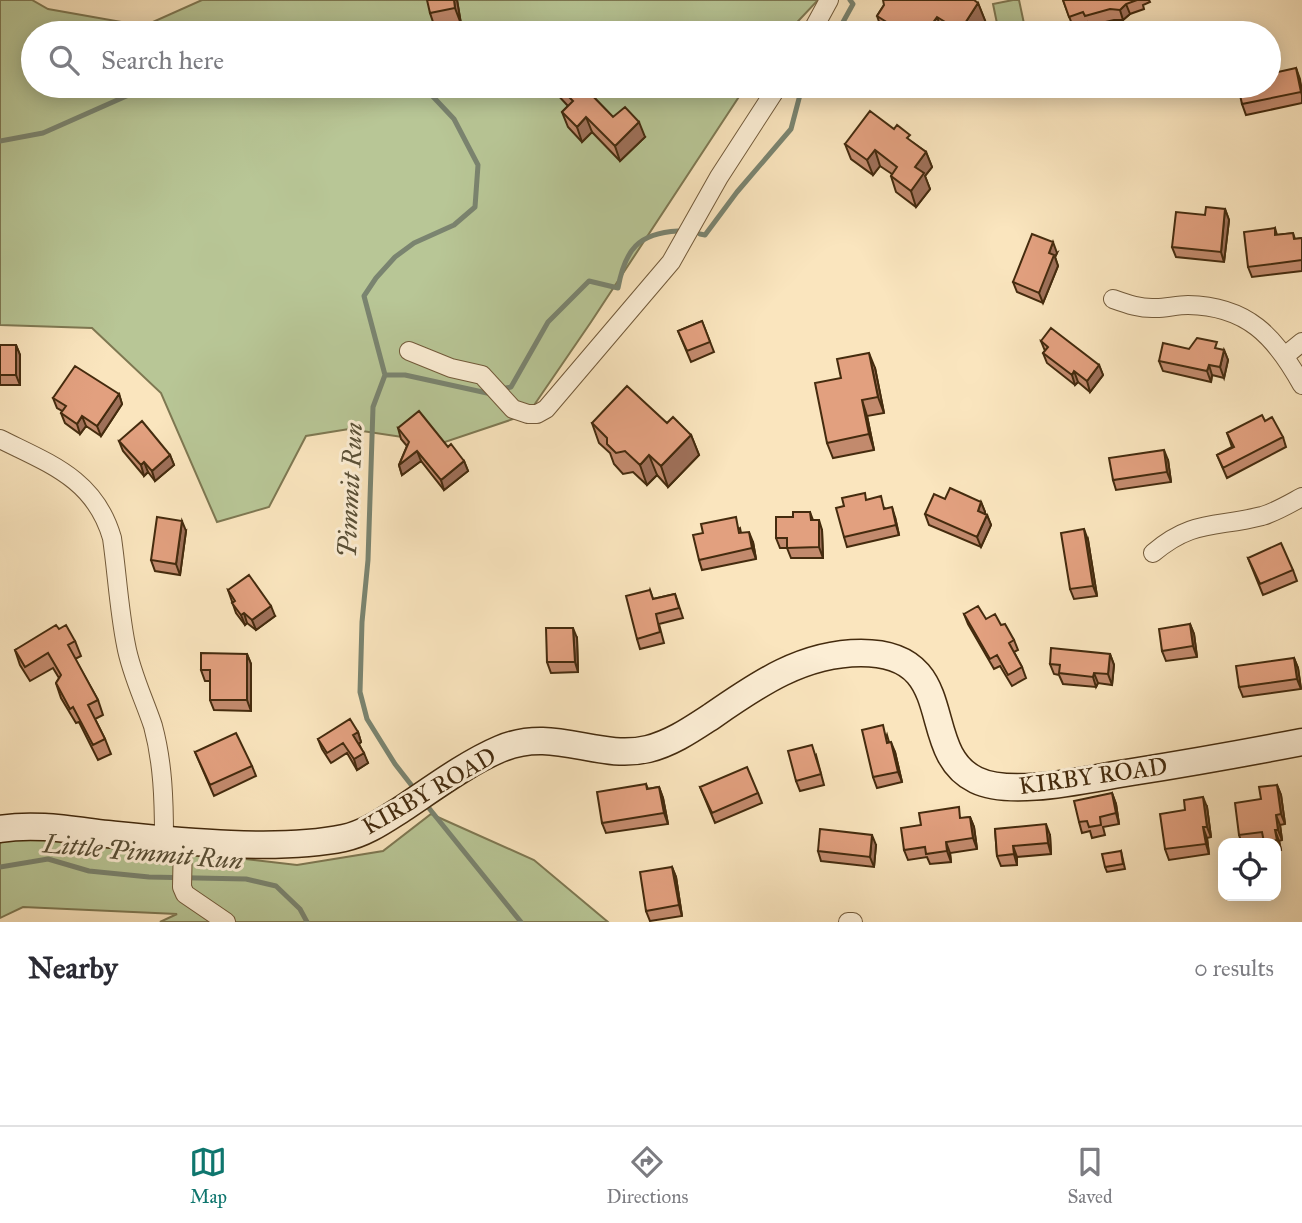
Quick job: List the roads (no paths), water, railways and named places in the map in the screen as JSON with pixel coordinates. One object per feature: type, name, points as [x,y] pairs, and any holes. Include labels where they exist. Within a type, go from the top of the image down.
[{"type":"main road","name":"KIRBY ROAD","points":[[0,829],[32,826],[176,843],[333,840],[363,832],[484,757],[520,742],[553,740],[618,752],[651,748],[684,734],[756,686],[793,666],[825,656],[859,653],[890,657],[901,661],[917,673],[931,693],[944,740],[955,763],[969,777],[989,785],[1011,788],[1061,783],[1302,743]]},
{"type":"street","points":[[818,21],[829,0]]},
{"type":"street","points":[[409,351],[482,375],[513,409],[537,414],[546,409],[671,262],[719,177],[770,98]]},
{"type":"street","points":[[1113,299],[1135,307],[1155,309],[1185,305],[1207,306],[1230,312],[1270,336],[1286,355],[1302,384]]},
{"type":"street","points":[[1286,355],[1302,342]]},
{"type":"street","points":[[0,439],[74,478],[98,504],[107,521],[112,538],[126,644],[133,675],[160,755],[164,802],[176,843],[182,887],[190,898],[226,922]]},
{"type":"street","points":[[1153,553],[1184,531],[1261,516],[1302,497]]},
{"type":"waterway","points":[[844,21],[853,4],[850,0]]},
{"type":"waterway","name":"Pimmit Run","points":[[0,141],[43,133],[122,98]]},
{"type":"waterway","name":"Pimmit Run","points":[[416,791],[395,764],[367,719],[360,692],[373,407],[385,375],[364,296],[395,257],[414,243],[454,225],[475,207],[478,165],[454,119],[434,98]]},
{"type":"waterway","points":[[700,234],[705,235],[737,192],[791,129],[799,98]]},
{"type":"waterway","points":[[506,388],[511,387],[548,322],[589,281],[618,288],[625,263],[636,246],[653,235],[678,231]]},
{"type":"waterway","points":[[385,375],[405,375],[487,393]]},
{"type":"waterway","name":"Pimmit Run","points":[[424,802],[521,922]]},
{"type":"waterway","name":"Little Pimmit Run","points":[[0,867],[48,859],[89,871],[149,877],[246,879],[276,886],[300,909],[307,922]]}]
